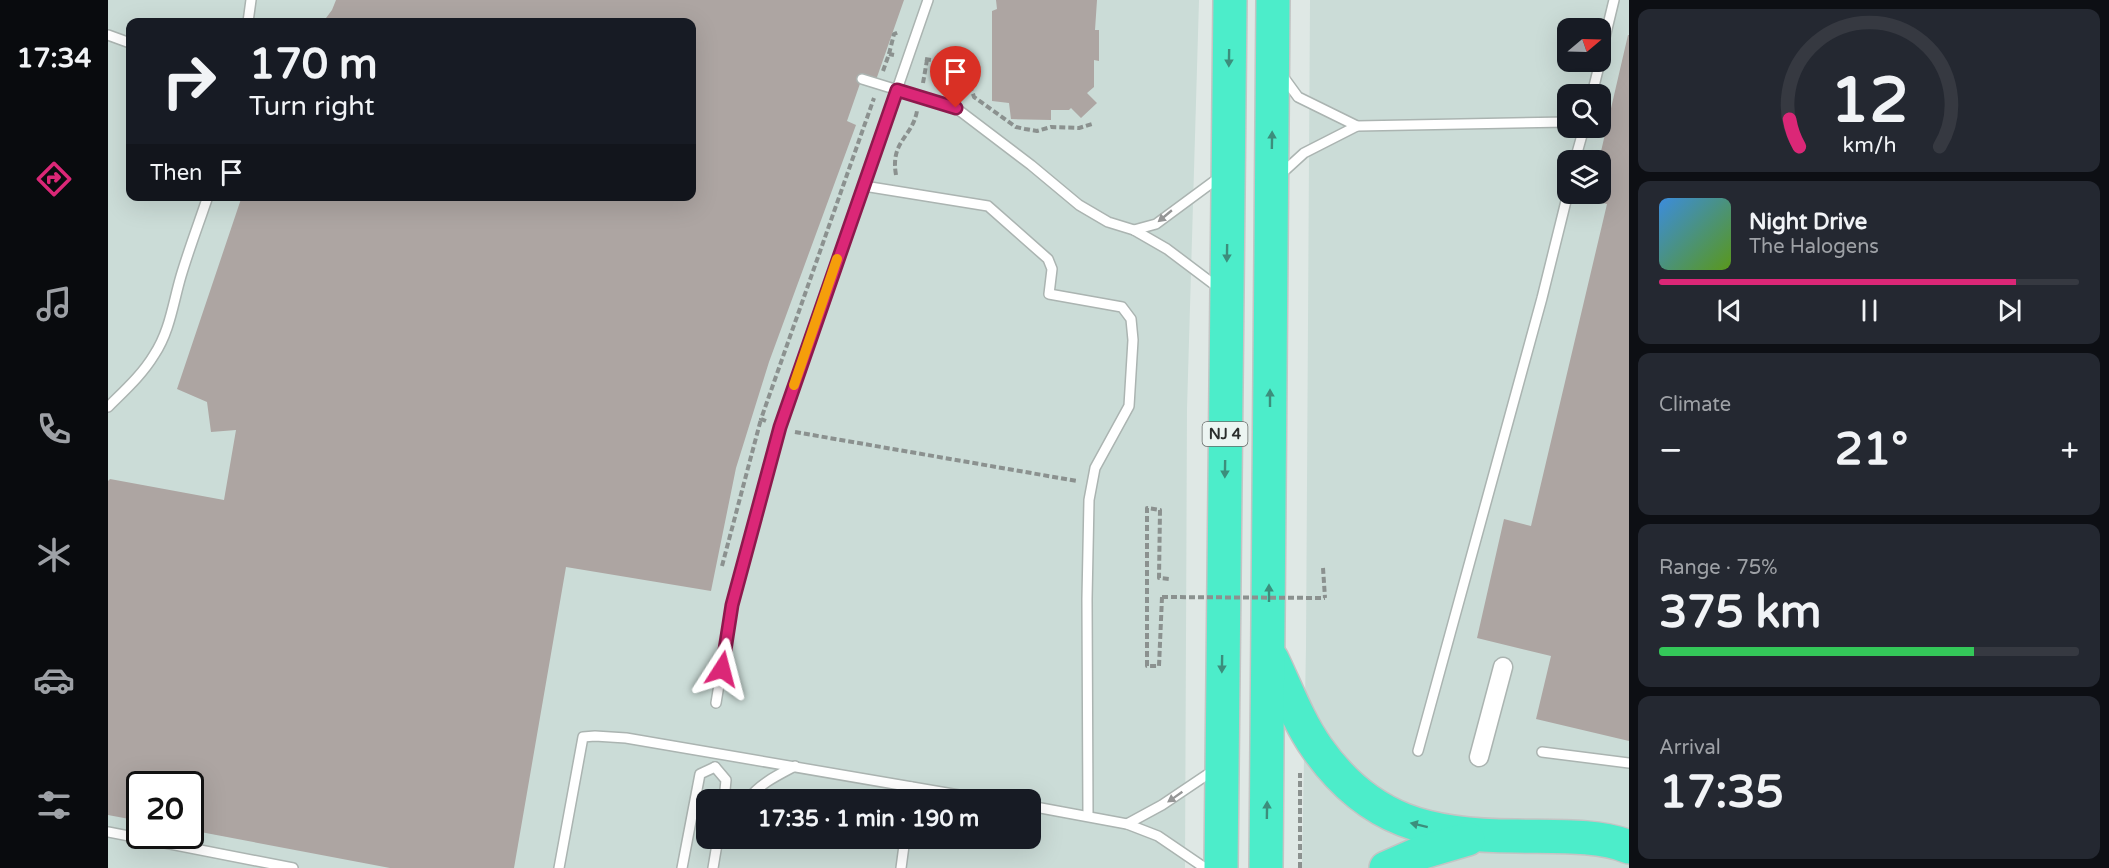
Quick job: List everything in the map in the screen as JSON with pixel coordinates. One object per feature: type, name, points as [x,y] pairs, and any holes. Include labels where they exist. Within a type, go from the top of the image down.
[{"type":"highway","name":"NJ 4","points":[[1221,868],[1230,0]]},
{"type":"highway","name":"NJ 4","points":[[1266,868],[1273,0]]},
{"type":"highway","points":[[1269,651],[1308,734],[1317,748],[1346,785],[1377,808],[1413,825],[1476,836],[1570,837],[1620,843],[1629,847]]},
{"type":"highway","points":[[1386,868],[1420,853],[1476,836]]},
{"type":"street","points":[[1479,757],[1503,667]]},
{"type":"lane","points":[[249,18],[251,0]]},
{"type":"lane","points":[[716,703],[732,605],[780,427],[928,0]]},
{"type":"lane","points":[[1610,18],[1614,0]]},
{"type":"lane","points":[[108,35],[126,42]]},
{"type":"lane","points":[[1272,62],[1298,97],[1357,126]]},
{"type":"lane","points":[[862,79],[956,108],[1079,205],[1108,222],[1134,230],[1167,249],[1227,295]]},
{"type":"lane","points":[[1271,183],[1304,153],[1357,126],[1557,122]]},
{"type":"lane","points":[[1134,230],[1156,224],[1228,171]]},
{"type":"lane","points":[[864,186],[988,206],[1048,259],[1052,269],[1049,294],[1122,307],[1131,319],[1133,340],[1129,406],[1095,468],[1089,500],[1088,816]]},
{"type":"lane","points":[[108,408],[140,374],[154,356],[162,340],[169,324],[180,278],[206,201]]},
{"type":"lane","points":[[1418,751],[1542,298],[1565,204]]},
{"type":"lane","points":[[559,868],[583,737],[626,738],[923,789]]},
{"type":"lane","points":[[716,752],[715,767],[726,780],[725,789]]},
{"type":"lane","points":[[1542,752],[1629,763]]},
{"type":"lane","points":[[1127,824],[1166,803],[1221,765]]},
{"type":"lane","points":[[756,789],[795,766]]},
{"type":"lane","points":[[682,868],[700,774],[715,767]]},
{"type":"lane","points":[[1041,808],[1127,824],[1158,836],[1205,868]]},
{"type":"lane","points":[[108,832],[292,868]]},
{"type":"lane","points":[[713,868],[716,849]]},
{"type":"lane","points":[[901,868],[904,849]]},
{"type":"path","points":[[722,566],[760,419],[889,54],[943,62],[947,68],[963,77],[974,97],[1016,127],[1037,131],[1051,127],[1079,128],[1092,124]]},
{"type":"path","points":[[901,193],[894,156],[899,144],[915,124],[927,60]]},
{"type":"path","points":[[760,419],[798,433],[1076,481],[1094,476]]},
{"type":"path","points":[[1170,579],[1159,578],[1160,510],[1147,508],[1147,666],[1160,666],[1162,597],[1325,598],[1323,568],[1325,568],[1326,587]]},
{"type":"path","points":[[1300,868],[1301,761]]},
{"type":"shaded area","points":[[108,0],[1199,0],[1187,409],[1185,868],[108,868]]},
{"type":"shaded area","points":[[1310,0],[1629,0],[1629,868],[1302,868],[1306,647]]},
{"type":"building","points":[[336,0],[904,0],[876,80],[863,75],[847,121],[856,125],[769,362],[736,468],[711,591],[566,567],[514,868],[390,868],[204,833],[204,771],[126,771],[126,818],[108,815],[108,481],[110,479],[224,500],[236,430],[211,432],[207,402],[177,389],[240,201],[696,201],[696,18],[326,18]]},
{"type":"building","points":[[996,0],[1097,0],[1095,30],[1099,30],[1099,61],[1094,60],[1094,87],[1087,93],[1097,103],[1081,118],[1071,108],[1051,110],[1051,120],[1011,119],[1009,103],[992,101],[992,11],[997,9]]},
{"type":"building","points":[[1629,35],[1629,741],[1536,719],[1551,656],[1477,638],[1504,519],[1531,526],[1607,204],[1611,204],[1611,150],[1601,150],[1604,138],[1611,138],[1611,108]]},
{"type":"slow traffic","points":[[794,385],[837,259]]},
{"type":"route","points":[[722,669],[732,605],[780,427],[897,90],[956,108]]}]
